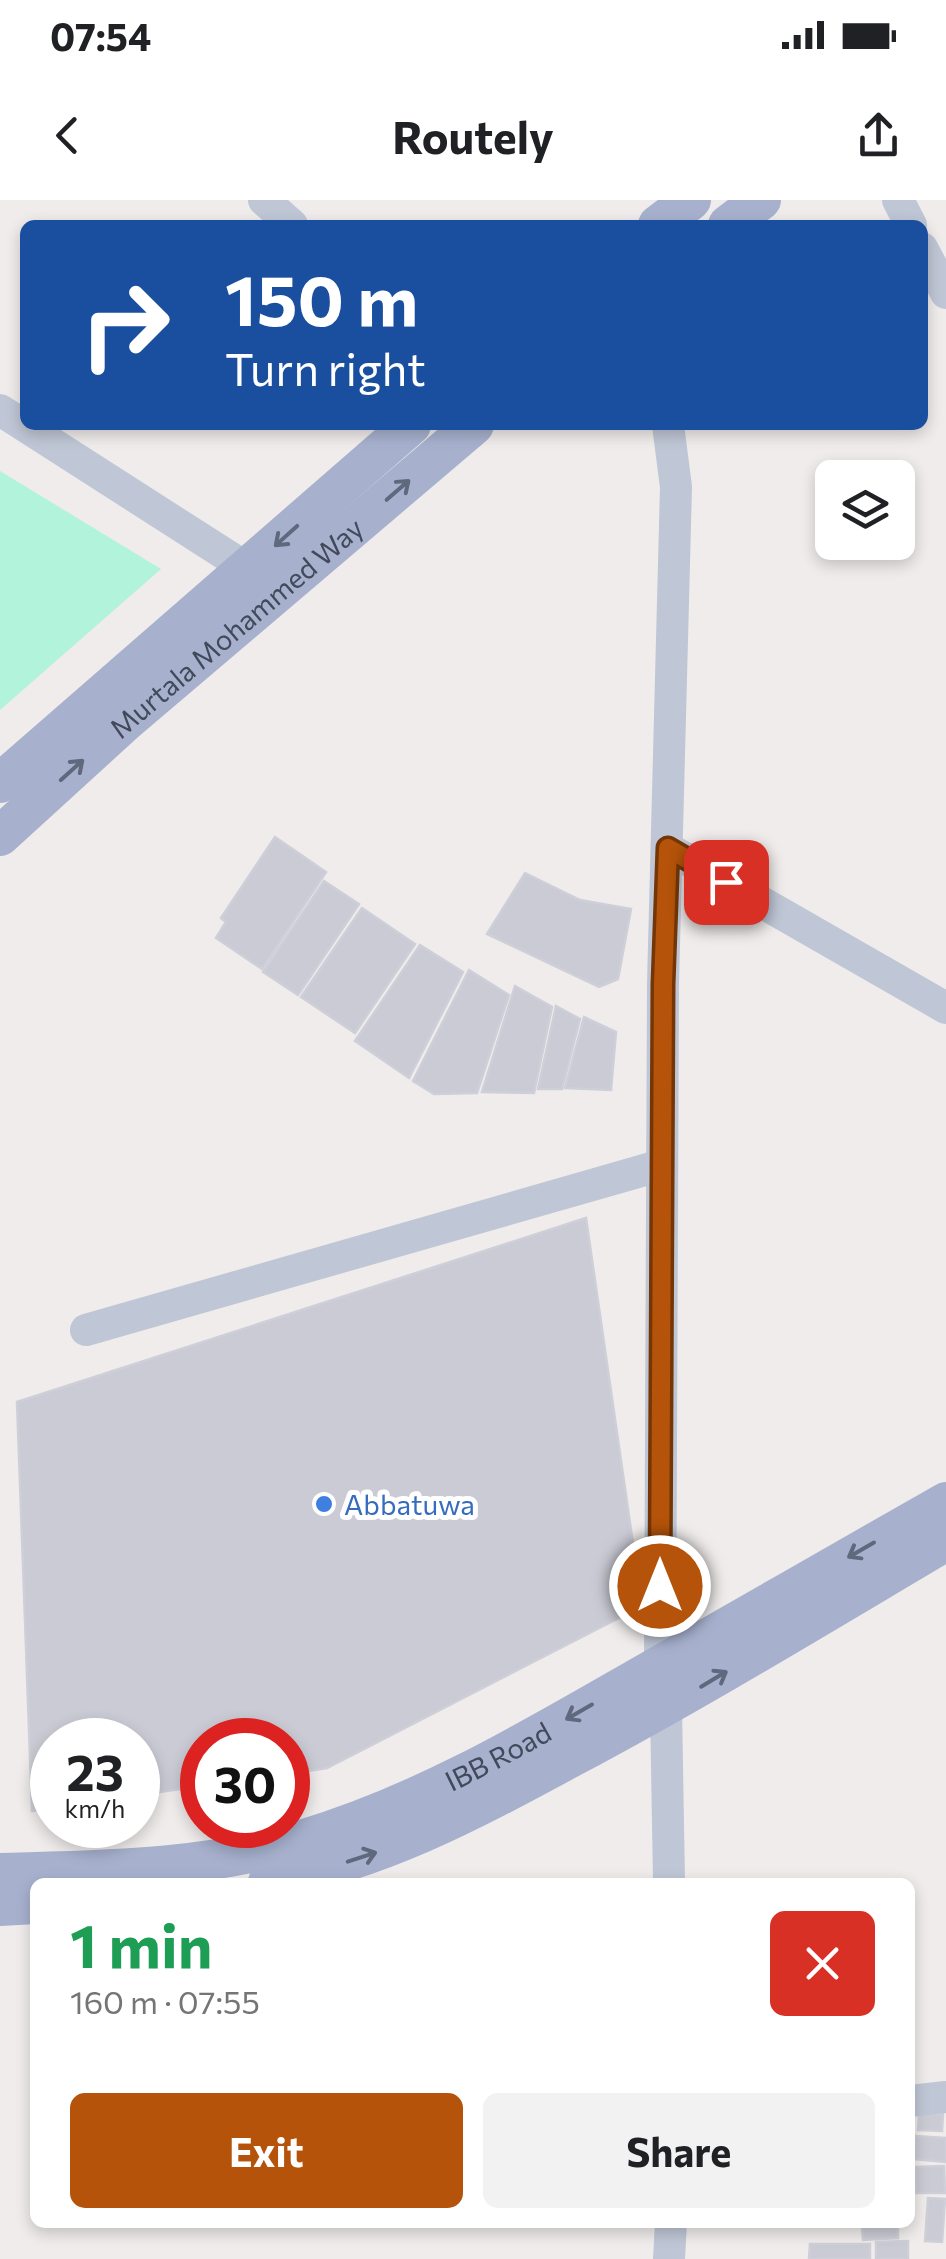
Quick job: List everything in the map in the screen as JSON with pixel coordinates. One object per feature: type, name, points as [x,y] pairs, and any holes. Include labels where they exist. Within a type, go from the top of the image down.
[{"type":"main road","points":[[665,220],[691,200]]},
{"type":"main road","points":[[735,220],[761,200]]},
{"type":"main road","name":"Murtala Mohammed Way","points":[[0,784],[405,430]]},
{"type":"main road","name":"Murtala Mohammed Way","points":[[0,836],[126,721],[468,430]]},
{"type":"main road","name":"IBB Road","points":[[0,1873],[171,1866],[298,1841],[424,1796],[946,1502]]},
{"type":"main road","name":"IBB Road","points":[[285,1878],[331,1867],[439,1828],[666,1707],[946,1541]]},
{"type":"main road","points":[[0,1906],[30,1904]]},
{"type":"street","points":[[264,200],[286,220]]},
{"type":"street","points":[[928,259],[946,293]]},
{"type":"street","points":[[31,430],[248,569]]},
{"type":"street","points":[[669,430],[676,487],[662,1165],[660,1666],[666,1707],[669,1878]]},
{"type":"street","points":[[668,848],[946,1008]]},
{"type":"street","points":[[86,1330],[662,1165]]},
{"type":"street","points":[[915,2100],[946,2096]]},
{"type":"street","points":[[669,2259],[671,2228]]},
{"type":"green space","points":[[0,471],[161,569],[0,710]]},
{"type":"building","points":[[275,837],[326,872],[262,969],[216,938],[226,922],[221,918]]},
{"type":"building","points":[[525,873],[580,900],[631,909],[618,979],[599,987],[487,934]]},
{"type":"building","points":[[324,881],[359,904],[298,995],[263,972]]},
{"type":"building","points":[[362,908],[415,944],[355,1033],[301,997]]},
{"type":"building","points":[[420,945],[463,972],[409,1078],[355,1041]]},
{"type":"building","points":[[469,970],[509,995],[477,1093],[434,1094],[413,1081]]},
{"type":"building","points":[[515,986],[552,1007],[534,1093],[482,1092]]},
{"type":"building","points":[[556,1006],[580,1019],[562,1089],[538,1089]]},
{"type":"building","points":[[584,1017],[616,1032],[611,1090],[565,1088]]},
{"type":"building","name":"Abbatuwa","points":[[586,1218],[642,1606],[327,1768],[310,1771],[310,1718],[180,1718],[180,1789],[160,1792],[160,1718],[30,1718],[30,1756],[17,1402]]},
{"type":"building","points":[[919,2113],[943,2114],[942,2131],[918,2130]]},
{"type":"building","points":[[915,2136],[946,2138],[946,2162],[915,2159]]},
{"type":"building","points":[[944,2166],[945,2193],[916,2193],[915,2167]]},
{"type":"building","points":[[928,2198],[945,2199],[942,2242],[925,2241]]},
{"type":"building","points":[[862,2228],[898,2228],[898,2238],[863,2240]]},
{"type":"building","points":[[908,2241],[908,2259],[876,2259],[876,2242]]},
{"type":"building","points":[[810,2244],[870,2244],[870,2259],[809,2259]]},
{"type":"place","name":"Abbatuwa","points":[[324,1504]]},
{"type":"route","points":[[660,1586],[663,984],[668,848],[726,882]]}]
